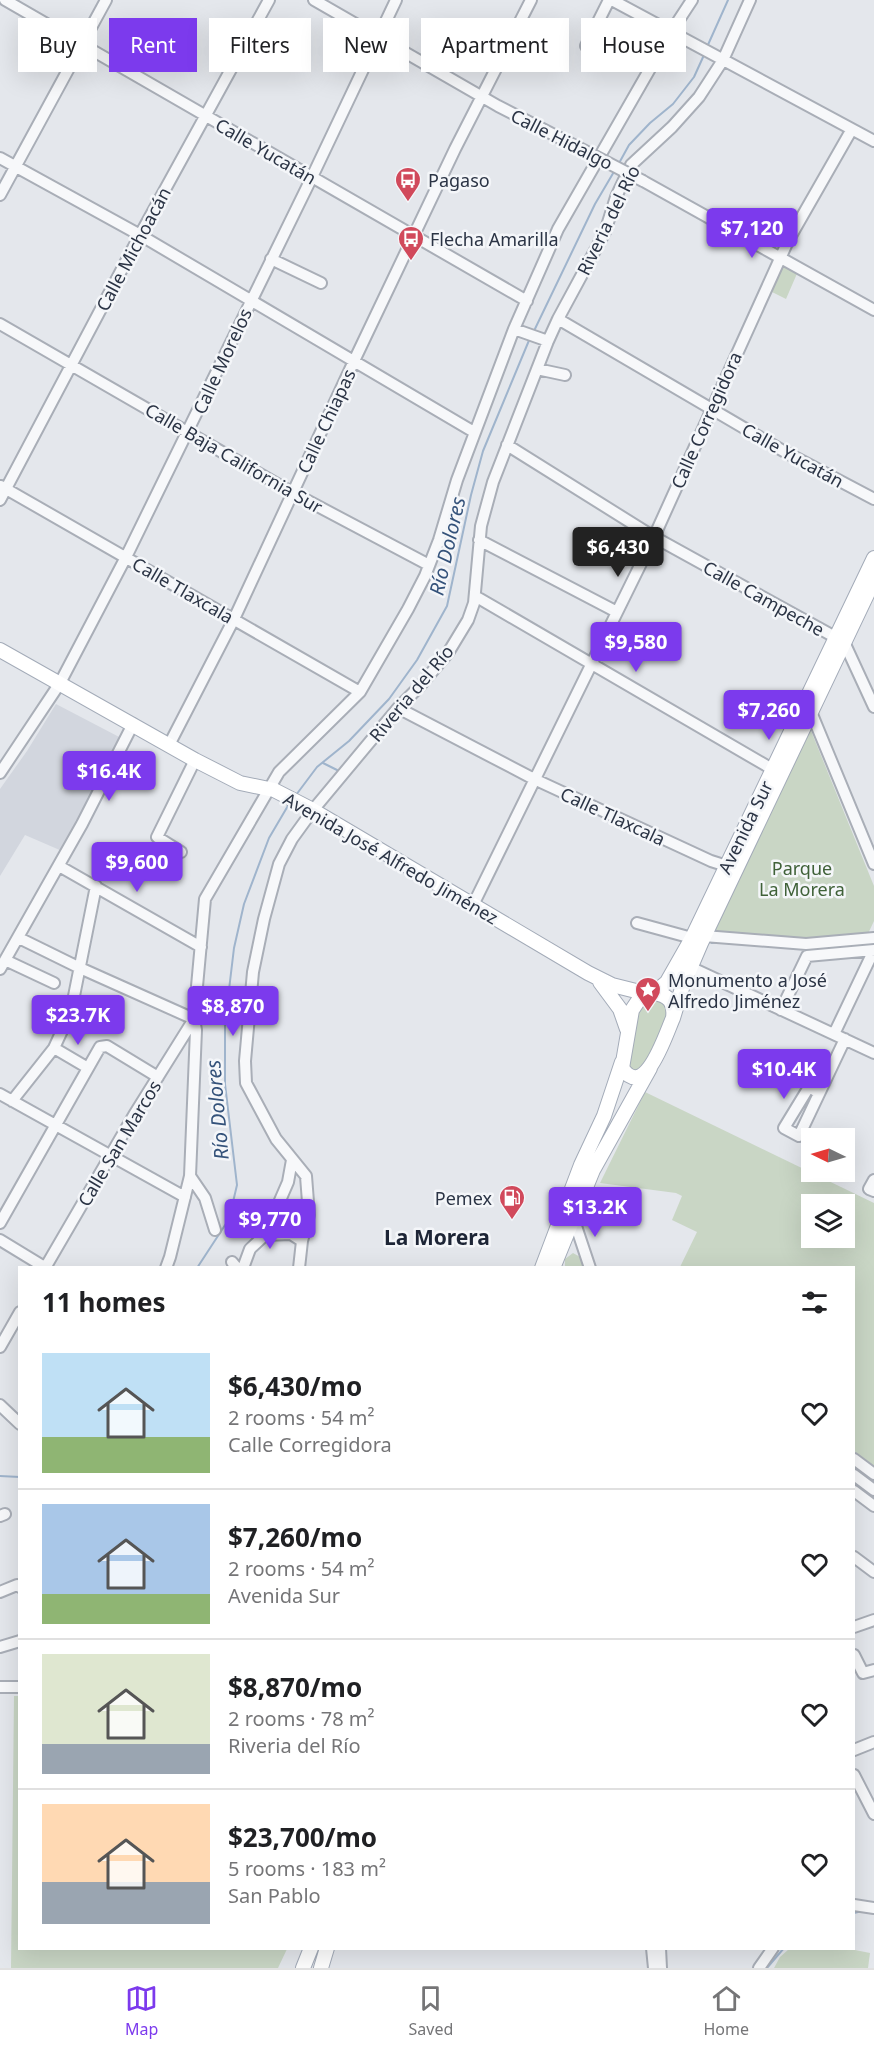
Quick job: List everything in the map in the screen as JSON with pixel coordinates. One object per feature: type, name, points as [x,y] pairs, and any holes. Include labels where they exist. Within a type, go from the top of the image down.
[{"type":"main road","name":"Avenida Sur","points":[[777,772],[812,712],[874,558]]},
{"type":"main road","name":"Avenida Sur","points":[[581,1165],[604,1116],[622,1062],[632,1010],[640,998],[667,982],[695,943],[840,640],[874,580]]},
{"type":"main road","name":"Avenida José Alfredo Jiménez","points":[[0,650],[195,760],[240,783],[272,790],[311,809],[588,973]]},
{"type":"main road","name":"Avenida Sur","points":[[553,1266],[593,1170],[650,1068],[673,1018],[690,968],[695,943]]},
{"type":"main road","points":[[588,973],[612,985],[662,994],[673,1004],[673,1018]]},
{"type":"main road","points":[[588,973],[608,990],[620,1009],[627,1030]]},
{"type":"main road","points":[[622,1062],[625,1072],[635,1078],[644,1075],[650,1068]]},
{"type":"main road","points":[[543,1266],[581,1165]]},
{"type":"main road","points":[[552,1266],[550,1258],[579,1180],[581,1165]]},
{"type":"main road","points":[[303,1968],[310,1950]]},
{"type":"main road","points":[[321,1968],[326,1950]]},
{"type":"street","name":"Calle Yucatán","points":[[5,0],[37,18]]},
{"type":"street","points":[[96,18],[106,0]]},
{"type":"street","name":"Calle Michoacán","points":[[0,500],[3,487],[269,0]]},
{"type":"street","name":"Calle Hidalgo","points":[[314,0],[346,18]]},
{"type":"street","name":"Calle Morelos","points":[[388,18],[396,0]]},
{"type":"street","name":"Calle Chiapas","points":[[169,746],[234,619],[455,149],[531,0]]},
{"type":"street","points":[[601,18],[610,0],[645,18]]},
{"type":"street","name":"Riveria del Río","points":[[684,18],[692,0]]},
{"type":"street","name":"Riveria del Río","points":[[299,1266],[309,1215],[306,1176],[276,1139],[246,1083],[245,1061],[253,972],[279,864],[311,809],[448,653],[468,620],[475,596],[479,540],[486,505],[546,341],[605,232],[616,197],[631,165],[672,127],[699,97],[723,60],[750,0]]},
{"type":"street","points":[[686,39],[874,141]]},
{"type":"street","name":"Calle Yucatán","points":[[97,52],[527,301]]},
{"type":"street","name":"Calle Hidalgo","points":[[409,54],[482,97],[643,182],[874,310]]},
{"type":"street","points":[[0,195],[67,72]]},
{"type":"street","name":"Calle Morelos","points":[[0,773],[60,683],[126,556],[362,72]]},
{"type":"street","name":"Riveria del Río","points":[[167,1266],[190,1176],[196,1030],[194,1019],[205,899],[272,790],[279,772],[360,692],[408,609],[440,540],[457,480],[474,432],[518,331],[527,301],[558,229],[653,72]]},
{"type":"street","name":"Calle Corregidora","points":[[473,905],[654,537],[788,241],[852,129]]},
{"type":"street","points":[[0,158],[140,235],[474,432]]},
{"type":"street","points":[[271,259],[321,283]]},
{"type":"street","name":"Calle Yucatán","points":[[558,319],[785,452],[874,499]]},
{"type":"street","name":"Calle Baja California Sur","points":[[0,324],[293,493],[429,565]]},
{"type":"street","points":[[518,331],[546,341]]},
{"type":"street","points":[[537,369],[565,375]]},
{"type":"street","name":"Calle Campeche","points":[[507,445],[654,537],[840,640]]},
{"type":"street","name":"Calle Tlaxcala","points":[[3,487],[360,692]]},
{"type":"street","points":[[479,540],[617,612]]},
{"type":"street","points":[[475,596],[777,772]]},
{"type":"street","points":[[840,640],[874,707]]},
{"type":"street","name":"Calle Tlaxcala","points":[[398,708],[534,779],[711,861],[731,867]]},
{"type":"street","points":[[812,712],[874,864]]},
{"type":"street","points":[[54,983],[3,965],[133,724]]},
{"type":"street","points":[[181,852],[157,837],[195,760]]},
{"type":"street","points":[[58,866],[201,947]]},
{"type":"street","points":[[96,886],[71,1011],[54,1048],[4,1098],[184,1197]]},
{"type":"street","points":[[637,923],[695,943],[806,944],[874,938]]},
{"type":"street","points":[[19,938],[194,1019]]},
{"type":"street","points":[[781,1010],[807,956],[874,950]]},
{"type":"street","points":[[834,1034],[874,950]]},
{"type":"street","points":[[690,968],[874,1053]]},
{"type":"street","name":"Calle San Marcos","points":[[46,1266],[194,1019]]},
{"type":"street","points":[[819,1093],[845,1039]]},
{"type":"street","points":[[0,1223],[100,1047],[107,1046],[158,1077]]},
{"type":"street","points":[[54,1048],[88,1068]]},
{"type":"street","points":[[244,1266],[250,1249],[265,1235],[288,1182],[292,1160]]},
{"type":"street","points":[[190,1176],[205,1198],[215,1230]]},
{"type":"street","points":[[573,1216],[589,1266]]},
{"type":"street","points":[[265,1235],[291,1234],[302,1242]]},
{"type":"street","points":[[0,1240],[43,1266]]},
{"type":"street","points":[[585,1253],[597,1266]]},
{"type":"street","points":[[0,1347],[18,1316]]},
{"type":"street","points":[[0,1405],[18,1422]]},
{"type":"street","points":[[855,1460],[874,1474]]},
{"type":"street","points":[[855,1476],[874,1490]]},
{"type":"street","points":[[855,1492],[874,1506]]},
{"type":"street","points":[[855,1558],[873,1568]]},
{"type":"street","points":[[0,1592],[18,1586]]},
{"type":"street","points":[[855,1627],[874,1620]]},
{"type":"street","points":[[0,1647],[18,1642]]},
{"type":"street","points":[[855,1656],[869,1671]]},
{"type":"street","points":[[0,1687],[18,1687]]},
{"type":"street","points":[[855,1750],[874,1742]]},
{"type":"street","points":[[855,1777],[874,1814]]},
{"type":"street","points":[[855,1905],[874,1908]]},
{"type":"street","points":[[652,1950],[654,1968]]},
{"type":"street","points":[[660,1950],[661,1968]]},
{"type":"street","points":[[759,1968],[772,1950]]},
{"type":"shaded area","points":[[56,704],[123,739],[62,851],[25,835],[0,876],[0,789]]},
{"type":"green space","points":[[781,259],[799,269],[786,299],[766,289]]},
{"type":"green space","name":"Parque La Morera","points":[[807,721],[874,886],[874,921],[866,938],[806,944],[704,936]]},
{"type":"green space","points":[[646,998],[662,1001],[667,1010],[666,1020],[650,1056],[634,1074],[623,1064],[633,1012]]},
{"type":"green space","points":[[645,1092],[801,1168],[801,1182],[831,1182],[874,1203],[874,1466],[855,1452],[855,1266],[680,1266],[697,1232],[672,1220],[682,1196],[676,1193],[600,1183]]},
{"type":"green space","points":[[573,1253],[582,1258],[583,1266],[565,1266],[565,1259]]},
{"type":"green space","points":[[14,1696],[18,1696],[18,1950],[287,1950],[278,1968],[11,1968]]},
{"type":"green space","points":[[788,1950],[855,1950],[870,1953],[868,1968],[774,1968],[780,1957]]},
{"type":"waterway","name":"Río Dolores","points":[[707,47],[728,0]]},
{"type":"waterway","name":"Río Dolores","points":[[618,165],[629,145],[673,104],[694,77],[704,55]]},
{"type":"waterway","name":"Río Dolores","points":[[533,333],[595,204],[615,170]]},
{"type":"waterway","name":"Río Dolores","points":[[296,795],[317,767],[349,741],[389,699],[417,660],[447,606],[483,451],[530,338]]},
{"type":"waterway","points":[[323,763],[337,770]]},
{"type":"waterway","name":"Río Dolores","points":[[198,1266],[229,1219],[237,1185],[225,1084],[225,1023],[234,948],[244,904],[269,838],[289,804]]},
{"type":"waterway","points":[[712,943],[719,942]]},
{"type":"waterway","name":"Río Dolores","points":[[0,1476],[18,1477]]},
{"type":"waterway","points":[[855,1913],[862,1911]]},
{"type":"waterway","points":[[767,1968],[782,1950]]},
{"type":"place","name":"Pagaso","points":[[408,203]]},
{"type":"place","name":"Flecha Amarilla","points":[[411,262]]},
{"type":"place","name":"Monumento a José Alfredo Jiménez","points":[[648,1013]]},
{"type":"place","name":"Pemex","points":[[512,1221]]},
{"type":"district","name":"La Morera","points":[[437,1237]]}]
